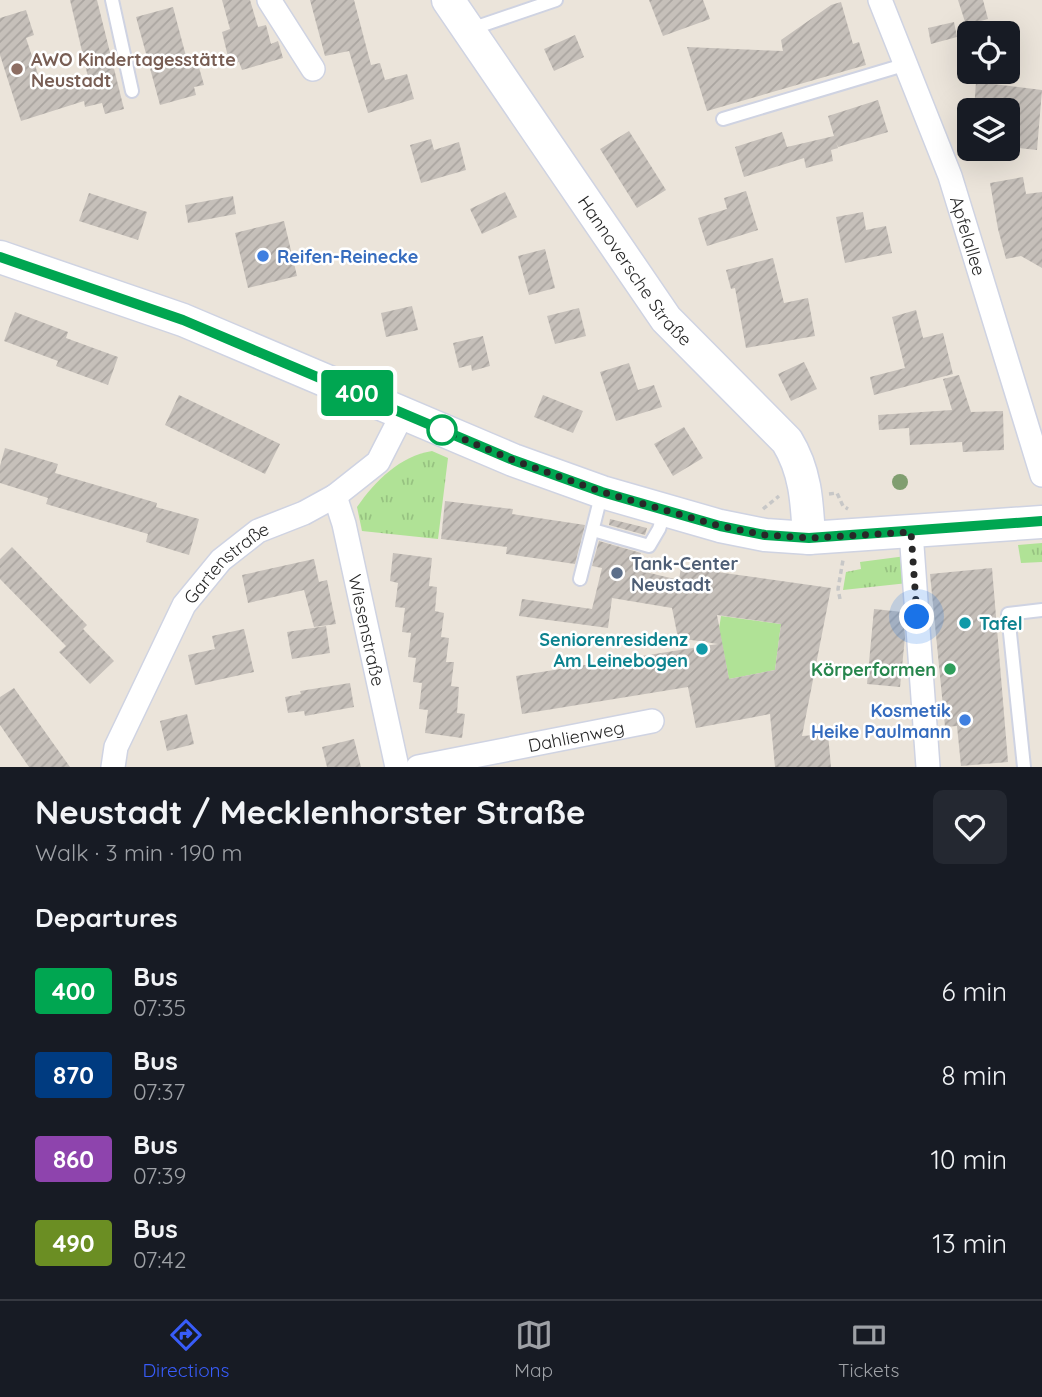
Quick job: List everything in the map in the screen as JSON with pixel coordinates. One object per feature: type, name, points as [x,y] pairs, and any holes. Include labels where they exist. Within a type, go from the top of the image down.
[{"type":"main road","name":"Hannoversche Straße","points":[[448,0],[666,318],[787,441],[797,458],[805,481],[809,538]]},
{"type":"main road","points":[[0,257],[183,320],[513,460],[602,492],[720,526],[765,535],[809,538],[1042,522]]},
{"type":"street","points":[[269,0],[313,69]]},
{"type":"street","name":"Apfelallee","points":[[880,0],[950,176],[1042,475]]},
{"type":"street","name":"Gartenstraße","points":[[113,767],[116,747],[184,606],[221,560],[258,531],[304,513],[335,496],[378,462],[403,413]]},
{"type":"street","name":"Wiesenstraße","points":[[335,496],[344,524],[397,767]]},
{"type":"street","points":[[911,532],[928,767]]},
{"type":"street","name":"Dahlienweg","points":[[418,767],[652,721]]},
{"type":"lane","points":[[112,0],[132,91]]},
{"type":"lane","points":[[467,30],[556,0]]},
{"type":"lane","points":[[723,119],[907,64]]},
{"type":"lane","points":[[580,579],[602,492]]},
{"type":"lane","points":[[593,530],[649,546],[659,529],[665,510]]},
{"type":"lane","points":[[1024,767],[1008,614],[1042,610]]},
{"type":"path","points":[[840,599],[838,590],[843,558]]},
{"type":"green space","points":[[432,451],[448,458],[438,539],[362,531],[357,507],[372,488],[399,464]]},
{"type":"green space","points":[[1042,543],[1042,562],[1021,563],[1018,545]]},
{"type":"green space","points":[[906,556],[908,583],[843,590],[846,572],[861,569],[860,562]]},
{"type":"green space","points":[[721,616],[781,624],[775,670],[729,679],[719,629]]},
{"type":"building","points":[[70,0],[97,0],[124,109],[105,114],[102,103],[85,107],[84,101],[21,121],[0,55],[0,18],[26,10],[34,35],[26,38],[43,89],[88,77]]},
{"type":"building","points":[[222,0],[250,0],[258,27],[266,25],[271,44],[278,41],[283,58],[242,70],[239,62],[230,65],[222,32],[230,29]]},
{"type":"building","points":[[310,0],[354,0],[371,65],[380,63],[385,80],[407,74],[414,99],[368,113],[349,51],[325,56]]},
{"type":"building","points":[[649,0],[703,0],[710,19],[663,36]]},
{"type":"building","points":[[958,0],[983,0],[988,19],[965,21]]},
{"type":"building","points":[[841,2],[853,44],[859,42],[866,65],[707,111],[687,47],[783,51],[781,40],[831,5]]},
{"type":"building","points":[[173,7],[187,60],[196,57],[204,85],[194,87],[196,95],[160,105],[136,17]]},
{"type":"building","points":[[954,22],[957,37],[931,44],[928,28]]},
{"type":"building","points":[[575,35],[584,57],[554,71],[544,49]]},
{"type":"building","points":[[976,84],[1042,90],[1037,150],[1020,148],[1020,98],[975,98]]},
{"type":"building","points":[[878,100],[888,132],[838,147],[836,142],[838,148],[831,150],[833,161],[806,168],[804,158],[744,177],[735,147],[782,132],[787,147],[834,136],[828,116]]},
{"type":"building","points":[[629,131],[666,190],[637,208],[600,149]]},
{"type":"building","points":[[431,139],[434,150],[459,142],[466,170],[421,183],[410,145]]},
{"type":"building","points":[[1023,177],[1026,194],[1042,192],[1042,268],[1021,256],[1006,259],[998,229],[990,183]]},
{"type":"building","points":[[746,191],[758,230],[707,246],[698,218],[727,209],[724,198]]},
{"type":"building","points":[[505,192],[517,217],[482,234],[470,209]]},
{"type":"building","points":[[89,193],[147,212],[138,240],[79,221]]},
{"type":"building","points":[[233,196],[236,214],[188,223],[185,205]]},
{"type":"building","points":[[863,212],[866,230],[886,226],[892,253],[845,263],[836,217]]},
{"type":"building","points":[[284,221],[297,276],[248,288],[235,233]]},
{"type":"building","points":[[545,249],[555,288],[529,295],[518,256]]},
{"type":"building","points":[[773,258],[784,303],[808,298],[815,336],[746,348],[735,288],[731,289],[726,270]]},
{"type":"building","points":[[412,306],[418,330],[386,337],[381,313]]},
{"type":"building","points":[[579,308],[586,336],[555,344],[547,316]]},
{"type":"building","points":[[916,310],[923,338],[943,333],[953,374],[874,395],[870,377],[905,368],[892,317]]},
{"type":"building","points":[[15,312],[68,332],[66,338],[118,357],[108,385],[56,366],[58,361],[4,341]]},
{"type":"building","points":[[483,336],[490,366],[472,371],[471,365],[459,368],[453,343]]},
{"type":"building","points":[[804,362],[817,389],[791,401],[778,374]]},
{"type":"building","points":[[629,363],[638,390],[654,385],[662,407],[616,421],[600,372]]},
{"type":"building","points":[[959,375],[971,412],[1003,411],[1004,450],[963,452],[962,442],[910,445],[909,428],[879,430],[878,415],[952,410],[943,379]]},
{"type":"building","points":[[179,395],[280,444],[265,474],[165,425]]},
{"type":"building","points":[[543,395],[583,411],[573,433],[534,417]]},
{"type":"building","points":[[684,427],[703,458],[673,476],[654,444]]},
{"type":"building","points":[[5,448],[58,464],[55,473],[157,503],[156,507],[199,519],[189,555],[146,542],[148,534],[46,504],[48,498],[0,483],[0,466]]},
{"type":"building","points":[[445,501],[513,509],[512,514],[585,525],[575,564],[506,554],[507,547],[441,539]]},
{"type":"building","points":[[610,519],[647,528],[645,535],[609,525]]},
{"type":"building","points":[[599,541],[641,553],[637,570],[679,580],[681,567],[831,588],[802,736],[828,734],[831,767],[775,767],[770,714],[696,728],[688,687],[522,714],[516,676],[718,644],[678,638],[672,608],[612,598],[608,628],[519,616],[522,599],[592,609],[602,568],[592,566]],"holes":[[[717,615],[781,624],[775,670],[729,679]]]},
{"type":"building","points":[[12,547],[87,625],[83,629],[114,661],[90,684],[59,652],[66,646],[0,579],[0,559]]},
{"type":"building","points":[[393,553],[432,558],[429,586],[437,587],[435,611],[444,613],[441,637],[449,638],[446,662],[454,662],[451,686],[459,687],[457,713],[465,714],[462,738],[425,733],[428,710],[419,709],[422,683],[413,682],[416,658],[408,657],[411,633],[402,632],[405,608],[395,607],[398,583],[390,581]]},
{"type":"building","points":[[314,559],[319,582],[327,580],[336,624],[314,627],[304,590],[248,603],[242,575]]},
{"type":"building","points":[[992,568],[1008,762],[961,766],[957,726],[945,727],[930,574]]},
{"type":"building","points":[[874,609],[903,612],[905,637],[900,687],[867,684]]},
{"type":"building","points":[[326,626],[330,653],[292,659],[287,632]]},
{"type":"building","points":[[244,629],[254,672],[195,685],[188,655],[215,649],[212,636]]},
{"type":"building","points":[[350,683],[354,707],[305,716],[304,711],[288,713],[285,697],[301,694],[300,691]]},
{"type":"building","points":[[14,688],[70,767],[29,767],[0,725],[0,697]]},
{"type":"building","points":[[187,714],[194,744],[167,751],[160,721]]},
{"type":"building","points":[[354,739],[361,767],[327,767],[322,747]]},
{"type":"bus line","name":"400","points":[[0,257],[183,320],[513,460],[602,492],[720,526],[765,535],[809,538],[1042,521]]},
{"type":"place","name":"AWO Kindertagesstätte Neustadt","points":[[17,69]]},
{"type":"place","name":"Reifen-Reinecke","points":[[263,256]]},
{"type":"place","name":"Tank-Center Neustadt","points":[[617,573]]},
{"type":"place","name":"Tafel","points":[[965,623]]},
{"type":"place","name":"Seniorenresidenz Am Leinebogen","points":[[702,649]]},
{"type":"place","name":"Körperformen","points":[[950,669]]},
{"type":"place","name":"Kosmetik Heike Paulmann","points":[[965,720]]},
{"type":"route","points":[[442,430],[513,460],[602,492],[720,526],[765,535],[809,538],[911,532],[917,617]]}]
